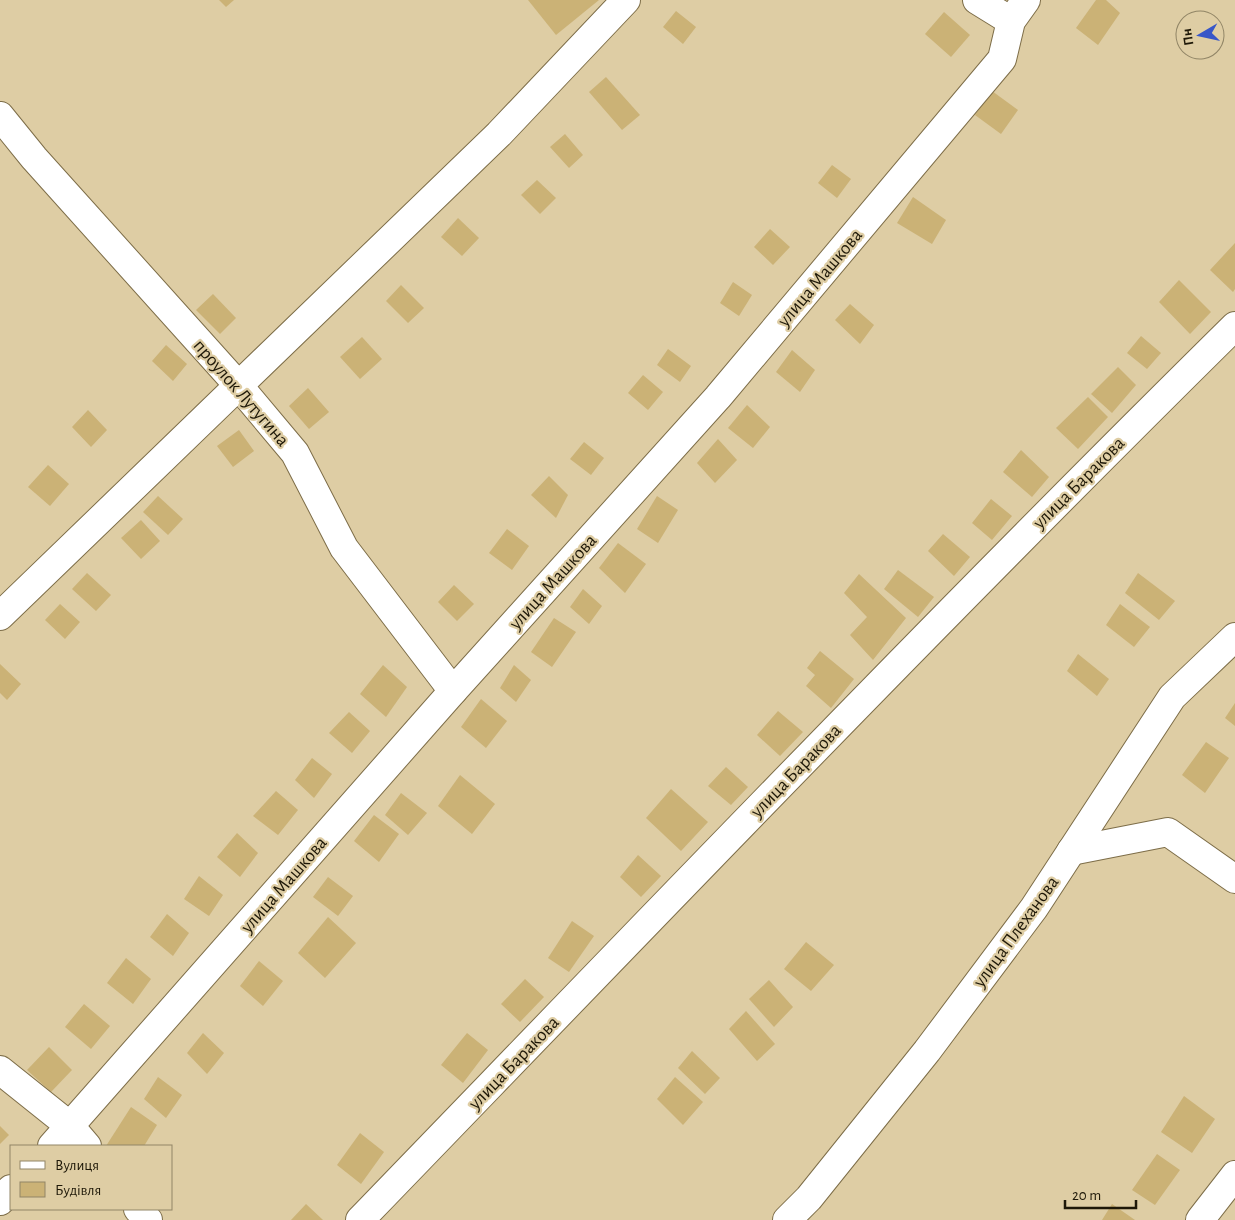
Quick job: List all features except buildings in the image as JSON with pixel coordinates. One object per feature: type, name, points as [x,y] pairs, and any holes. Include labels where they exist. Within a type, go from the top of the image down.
[{"type":"street","points":[[0,616],[499,134],[626,0]]},
{"type":"street","points":[[977,0],[1018,10]]},
{"type":"street","name":"улица Машкова","points":[[55,1145],[79,1136],[453,690],[718,397],[1002,59],[1018,10]]},
{"type":"street","name":"проулок Лутугина","points":[[0,116],[34,158],[238,385],[294,453],[344,548],[453,690]]},
{"type":"street","name":"улица Баракова","points":[[360,1220],[897,665],[1235,326]]},
{"type":"street","name":"улица Плеханова","points":[[787,1220],[809,1198],[927,1051],[1034,908],[1172,697],[1235,637]]},
{"type":"street","points":[[1071,851],[1168,832],[1235,879]]},
{"type":"street","points":[[0,1070],[79,1136]]},
{"type":"street","points":[[1200,1220],[1235,1176]]},
{"type":"street","points":[[0,1201],[10,1190]]},
{"type":"street","points":[[139,1210],[148,1220]]}]
